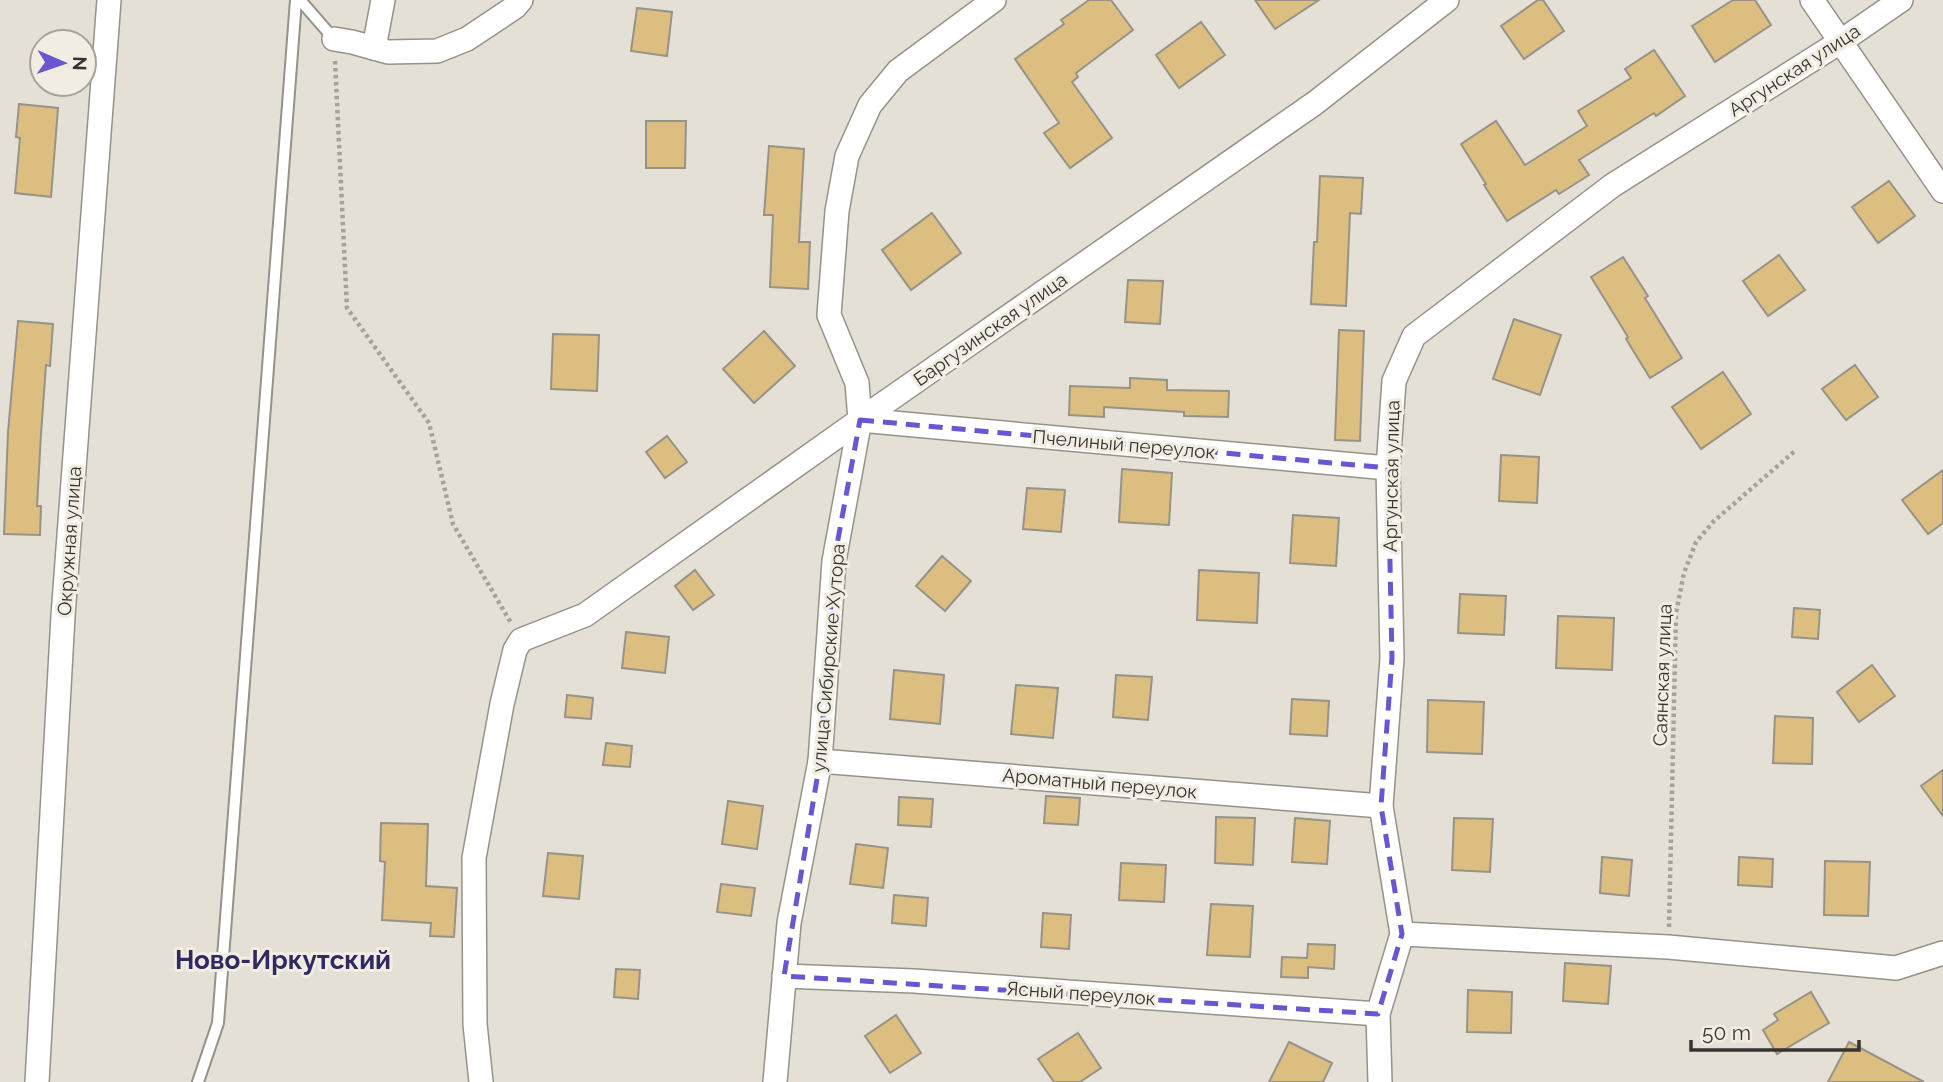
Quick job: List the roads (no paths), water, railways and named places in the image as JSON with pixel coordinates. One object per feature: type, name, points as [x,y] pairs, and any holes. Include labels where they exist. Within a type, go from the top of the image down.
[{"type":"street","name":"Окружная улица","points":[[37,1082],[63,616],[109,0]]},
{"type":"street","points":[[374,48],[383,0]]},
{"type":"street","points":[[334,39],[388,52],[437,51],[467,39],[515,7],[521,0]]},
{"type":"street","name":"улица Сибирские Хутора","points":[[775,1082],[789,923],[820,761],[834,561],[860,420],[856,383],[829,315],[837,211],[847,156],[870,105],[898,71],[993,0]]},
{"type":"street","name":"Баргузинская улица","points":[[481,1082],[475,1024],[474,858],[502,705],[515,650],[521,640],[585,615],[1315,103],[1447,0]]},
{"type":"street","points":[[1812,0],[1943,191]]},
{"type":"street","name":"Аргунская улица","points":[[1380,1082],[1378,1014],[1402,934],[1381,806],[1392,658],[1388,468],[1394,381],[1414,336],[1613,185],[1840,42],[1901,0]]},
{"type":"street","name":"Пчелиный переулок","points":[[860,420],[1388,468]]},
{"type":"street","name":"Ароматный переулок","points":[[820,761],[1381,806]]},
{"type":"street","points":[[1402,934],[1668,947],[1896,968],[1943,953]]},
{"type":"street","name":"Ясный переулок","points":[[784,976],[914,981],[1378,1014]]},
{"type":"lane","points":[[298,0],[334,39]]},
{"type":"lane","points":[[198,1082],[218,1023],[298,0]]},
{"type":"district","name":"Ново-Иркутский","points":[[283,960]]}]
